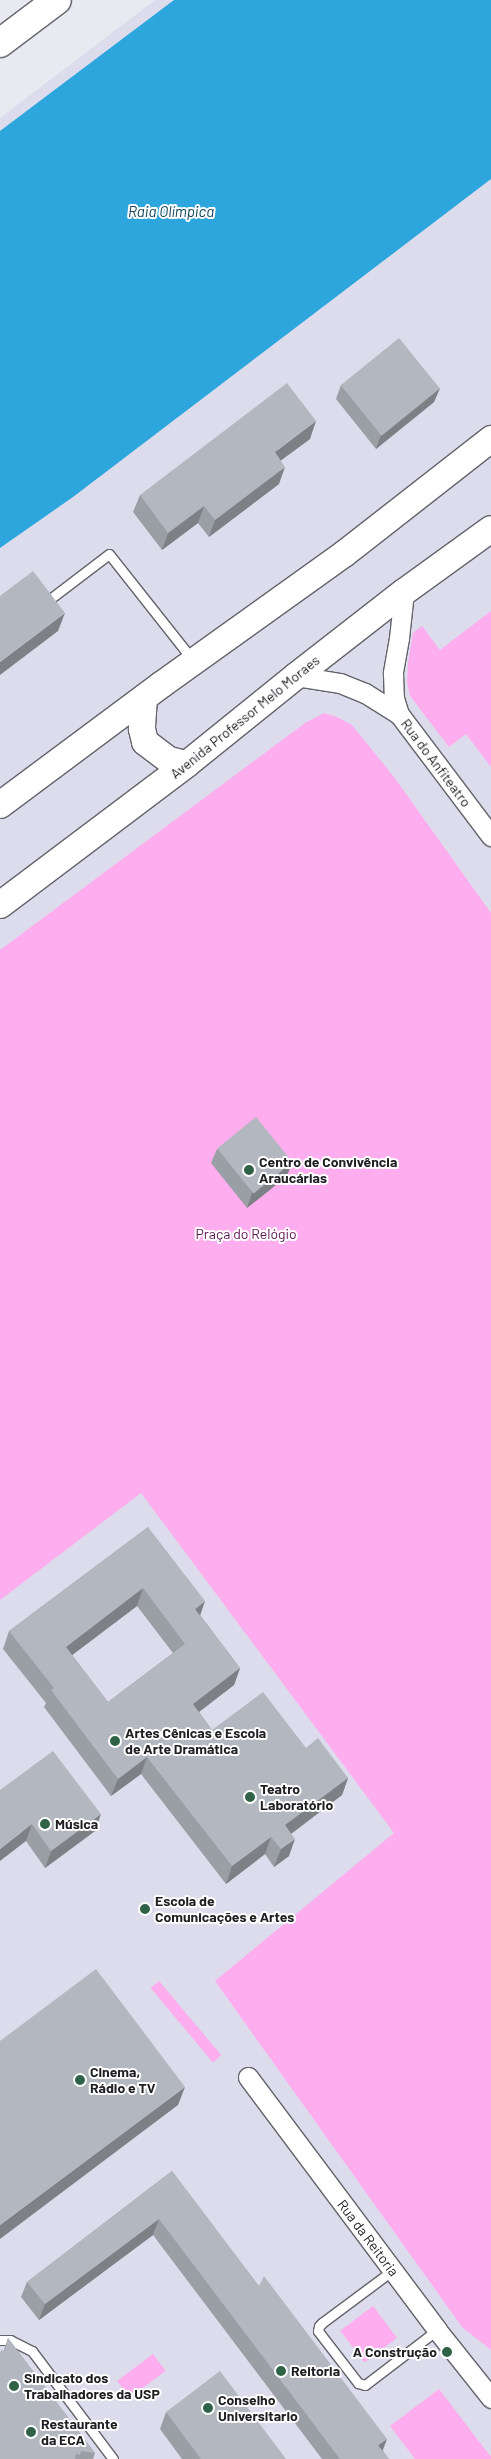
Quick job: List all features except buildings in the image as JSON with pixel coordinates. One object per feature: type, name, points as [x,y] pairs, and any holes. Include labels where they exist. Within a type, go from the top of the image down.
[{"type":"highway","points":[[0,44],[57,0]]},
{"type":"street","points":[[0,805],[144,698],[344,554],[491,439]]},
{"type":"street","name":"Avenida Professor Melo Moraes","points":[[0,905],[187,764],[404,592],[491,529]]},
{"type":"street","name":"Rua do Anfiteatro","points":[[404,592],[393,673],[394,698],[399,714],[491,836]]},
{"type":"street","name":"Rua do Anfiteatro","points":[[296,676],[340,683],[365,693],[399,714]]},
{"type":"street","points":[[144,698],[142,730],[145,742],[169,760],[187,764]]},
{"type":"street","name":"Rua da Reitoria","points":[[248,2077],[437,2330],[491,2398]]},
{"type":"lane","points":[[50,599],[109,554],[194,662]]},
{"type":"lane","points":[[393,2270],[320,2325],[318,2332],[358,2383],[364,2385],[437,2330]]},
{"type":"lane","points":[[0,2340],[10,2340],[32,2351],[113,2459]]},
{"type":"shaded area","points":[[155,0],[491,0],[491,2459],[0,2459],[0,118]]},
{"type":"green space","points":[[491,611],[491,767],[466,734],[449,747],[410,696],[407,682],[413,633],[422,626],[440,650]]},
{"type":"green space","name":"Praça do Relógio","points":[[324,713],[352,725],[394,777],[491,913],[491,2350],[462,2327],[215,1981],[394,1833],[141,1493],[0,1600],[0,950],[305,723]]},
{"type":"green space","points":[[159,1981],[221,2055],[213,2062],[151,1988]]},
{"type":"green space","points":[[373,2306],[397,2338],[364,2363],[340,2331]]},
{"type":"green space","points":[[153,2354],[166,2371],[130,2398],[117,2381]]},
{"type":"green space","points":[[439,2389],[491,2459],[415,2459],[390,2426]]},
{"type":"water","name":"Raia Olímpica","points":[[174,0],[491,0],[491,179],[73,497],[0,548],[0,131]]},
{"type":"place","name":"Centro de Convivência Araucárias","points":[[249,1170]]},
{"type":"place","name":"Artes Cênicas e Escola de Arte Dramática","points":[[115,1741]]},
{"type":"place","name":"Teatro Laboratório","points":[[250,1797]]},
{"type":"place","name":"Música","points":[[45,1824]]},
{"type":"place","name":"Escola de Comunicações e Artes","points":[[145,1909]]},
{"type":"place","name":"Cinema, Rádio e TV","points":[[80,2080]]},
{"type":"place","name":"A Construção","points":[[447,2352]]},
{"type":"place","name":"Reitoria","points":[[281,2371]]},
{"type":"place","name":"Sindicato dos Trabalhadores da USP","points":[[14,2386]]},
{"type":"place","name":"Conselho Universitario","points":[[208,2408]]},
{"type":"place","name":"Restaurante da ECA","points":[[31,2432]]}]
